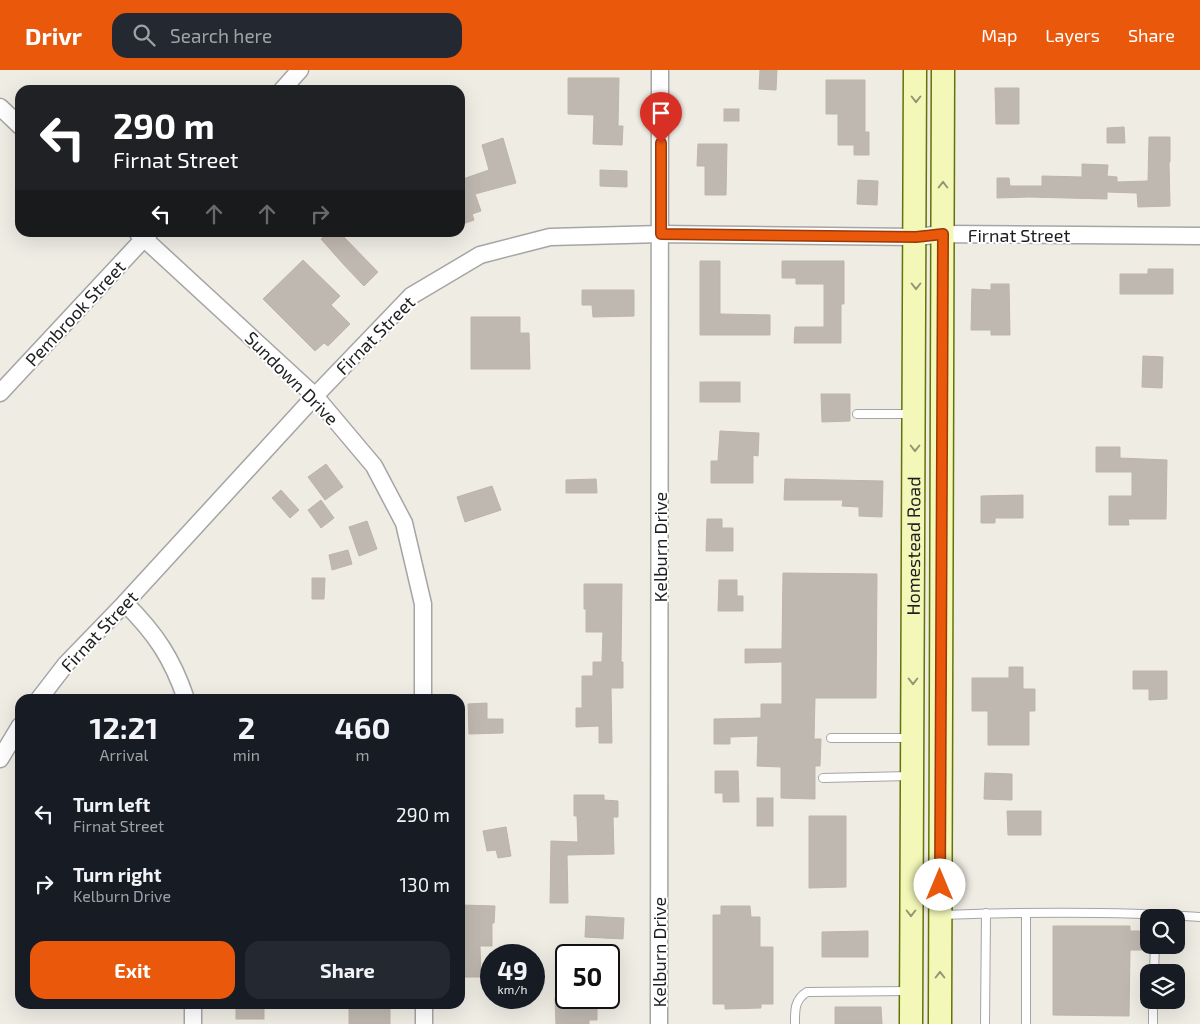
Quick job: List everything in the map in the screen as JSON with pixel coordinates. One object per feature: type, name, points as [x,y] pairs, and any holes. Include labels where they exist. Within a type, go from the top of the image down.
[{"type":"main road","name":"Homestead Road","points":[[911,1024],[916,70]]},
{"type":"main road","name":"Homestead Road","points":[[940,1024],[943,70]]},
{"type":"main road","points":[[913,643],[941,640]]},
{"type":"main road","points":[[912,867],[940,869]]},
{"type":"street","points":[[286,85],[300,70]]},
{"type":"street","name":"Kelburn Drive","points":[[659,1024],[660,70]]},
{"type":"street","points":[[0,107],[15,121]]},
{"type":"street","name":"Firnat Street","points":[[43,694],[66,664],[125,603],[315,396],[411,296],[480,255],[550,237],[661,234],[916,237],[943,234],[1200,236]]},
{"type":"street","name":"Pembrook Street","points":[[0,392],[141,237]]},
{"type":"street","name":"Sundown Drive","points":[[145,237],[315,396],[374,466],[404,523],[423,604],[423,694]]},
{"type":"street","points":[[125,603],[145,623],[161,644],[177,673],[184,694]]},
{"type":"street","points":[[0,759],[15,734]]},
{"type":"street","points":[[193,1009],[193,1024]]},
{"type":"street","points":[[424,1009],[424,1024]]},
{"type":"lane","points":[[857,414],[915,414]]},
{"type":"lane","points":[[831,738],[913,738]]},
{"type":"lane","points":[[824,778],[912,776]]},
{"type":"lane","points":[[986,913],[986,1024]]},
{"type":"lane","points":[[940,915],[1026,913],[1140,916]]},
{"type":"lane","points":[[1026,913],[1026,1024]]},
{"type":"lane","points":[[1185,917],[1200,917]]},
{"type":"lane","points":[[795,1024],[796,1002],[801,995],[807,992],[911,991]]},
{"type":"lane","points":[[1153,1009],[1153,1024]]},
{"type":"building","points":[[760,70],[777,70],[776,90],[759,89]]},
{"type":"building","points":[[568,78],[619,78],[618,126],[623,126],[622,145],[593,144],[594,115],[568,114]]},
{"type":"building","points":[[826,80],[865,80],[865,132],[869,132],[869,155],[854,155],[854,145],[838,145],[838,114],[826,114]]},
{"type":"building","points":[[995,88],[1019,88],[1019,124],[996,124]]},
{"type":"building","points":[[724,109],[739,109],[739,121],[724,121]]},
{"type":"building","points":[[1124,127],[1125,143],[1107,143],[1107,128]]},
{"type":"building","points":[[1149,137],[1170,137],[1170,206],[1138,207],[1137,193],[1107,192],[1107,199],[997,198],[997,178],[1009,178],[1010,186],[1042,186],[1042,176],[1082,177],[1082,164],[1108,165],[1107,176],[1117,177],[1117,182],[1148,181]]},
{"type":"building","points":[[503,138],[516,183],[475,194],[481,211],[472,214],[474,220],[465,223],[465,178],[489,170],[482,145]]},
{"type":"building","points":[[698,144],[727,144],[726,195],[705,195],[705,166],[697,166]]},
{"type":"building","points":[[600,170],[627,171],[627,187],[600,186]]},
{"type":"building","points":[[858,180],[878,181],[877,205],[857,204]]},
{"type":"building","points":[[323,237],[344,237],[378,272],[364,286],[321,239]]},
{"type":"building","points":[[303,260],[340,296],[331,305],[350,324],[328,346],[324,343],[315,351],[263,299]]},
{"type":"building","points":[[700,261],[720,261],[720,314],[770,315],[770,335],[700,335]]},
{"type":"building","points":[[782,261],[844,261],[844,304],[841,304],[841,343],[794,343],[795,327],[824,327],[824,284],[796,284],[796,278],[782,278]]},
{"type":"building","points":[[1148,269],[1173,269],[1173,294],[1120,294],[1120,274],[1148,274]]},
{"type":"building","points":[[991,284],[1009,284],[1010,335],[991,335],[991,330],[971,330],[972,289],[991,290]]},
{"type":"building","points":[[582,290],[634,290],[634,316],[593,317],[592,305],[582,305]]},
{"type":"building","points":[[471,317],[520,317],[520,333],[529,333],[530,369],[471,369]]},
{"type":"building","points":[[1143,356],[1163,357],[1162,388],[1142,387]]},
{"type":"building","points":[[700,382],[740,382],[740,402],[700,402]]},
{"type":"building","points":[[821,394],[850,394],[850,421],[822,422]]},
{"type":"building","points":[[720,431],[759,433],[758,456],[753,455],[753,483],[711,483],[711,461],[718,461]]},
{"type":"building","points":[[1096,447],[1120,447],[1120,458],[1167,460],[1166,519],[1128,519],[1129,525],[1109,525],[1109,496],[1132,496],[1132,472],[1096,472]]},
{"type":"building","points":[[326,464],[343,487],[325,500],[308,477]]},
{"type":"building","points":[[596,479],[597,493],[566,493],[566,480]]},
{"type":"building","points":[[785,479],[883,481],[882,517],[859,516],[859,507],[842,506],[843,500],[784,500]]},
{"type":"building","points":[[492,486],[501,510],[465,522],[457,497]]},
{"type":"building","points":[[281,490],[299,510],[290,518],[272,498]]},
{"type":"building","points":[[1023,495],[1023,518],[995,518],[995,523],[981,523],[981,496]]},
{"type":"building","points":[[321,500],[334,518],[321,528],[308,510]]},
{"type":"building","points":[[707,519],[722,519],[722,528],[733,528],[733,551],[706,551]]},
{"type":"building","points":[[367,521],[377,549],[359,556],[349,527]]},
{"type":"building","points":[[348,550],[352,564],[332,570],[329,555]]},
{"type":"building","points":[[783,573],[877,574],[876,698],[815,698],[814,739],[821,739],[820,766],[815,766],[815,799],[781,798],[781,767],[757,766],[758,736],[730,737],[730,744],[714,744],[714,719],[761,718],[761,704],[782,704],[782,662],[745,663],[745,649],[782,649]]},
{"type":"building","points":[[312,578],[325,578],[324,599],[312,599]]},
{"type":"building","points":[[719,580],[737,580],[737,596],[743,596],[743,611],[718,611]]},
{"type":"building","points":[[584,584],[622,584],[621,662],[623,662],[623,688],[611,688],[612,743],[599,743],[599,726],[576,727],[576,708],[582,708],[582,676],[593,676],[593,662],[602,662],[603,632],[586,632]]},
{"type":"building","points":[[1009,667],[1023,667],[1023,689],[1035,689],[1035,711],[1029,711],[1029,745],[988,745],[988,711],[972,711],[972,678],[1009,678]]},
{"type":"building","points":[[1133,671],[1167,671],[1167,699],[1149,700],[1149,689],[1133,689]]},
{"type":"building","points":[[487,703],[487,719],[503,719],[503,733],[469,734],[468,704]]},
{"type":"building","points":[[715,771],[738,771],[739,802],[723,802],[723,793],[715,793]]},
{"type":"building","points":[[985,773],[1012,774],[1012,800],[984,799]]},
{"type":"building","points":[[574,795],[604,795],[604,800],[618,801],[618,817],[613,817],[614,854],[567,855],[568,903],[550,903],[551,841],[578,842],[577,816],[574,816]]},
{"type":"building","points":[[757,798],[773,798],[773,826],[757,826]]},
{"type":"building","points":[[1007,811],[1041,811],[1041,835],[1008,835]]},
{"type":"building","points":[[809,816],[846,816],[846,887],[809,888]]},
{"type":"building","points":[[506,827],[511,856],[498,858],[496,850],[487,851],[483,831]]},
{"type":"building","points":[[465,905],[495,906],[494,923],[492,923],[492,944],[480,944],[480,977],[465,977]]},
{"type":"building","points":[[721,906],[750,906],[751,917],[760,917],[760,947],[773,947],[773,1004],[761,1004],[761,1008],[725,1009],[725,1004],[713,1004],[713,915],[721,915]]},
{"type":"building","points":[[586,916],[624,918],[623,939],[585,937]]},
{"type":"building","points":[[1053,926],[1130,926],[1130,931],[1140,931],[1140,950],[1130,950],[1129,1016],[1053,1015]]},
{"type":"building","points":[[868,931],[868,957],[822,957],[822,932]]},
{"type":"building","points":[[835,1007],[881,1007],[882,1024],[835,1024]]},
{"type":"building","points":[[236,1009],[264,1009],[264,1019],[236,1019]]},
{"type":"building","points":[[349,1009],[390,1009],[390,1024],[349,1024]]},
{"type":"building","points":[[555,1009],[597,1009],[597,1020],[589,1020],[589,1024],[556,1024]]},
{"type":"route","points":[[661,143],[661,234],[916,237],[943,234],[940,885]]}]
